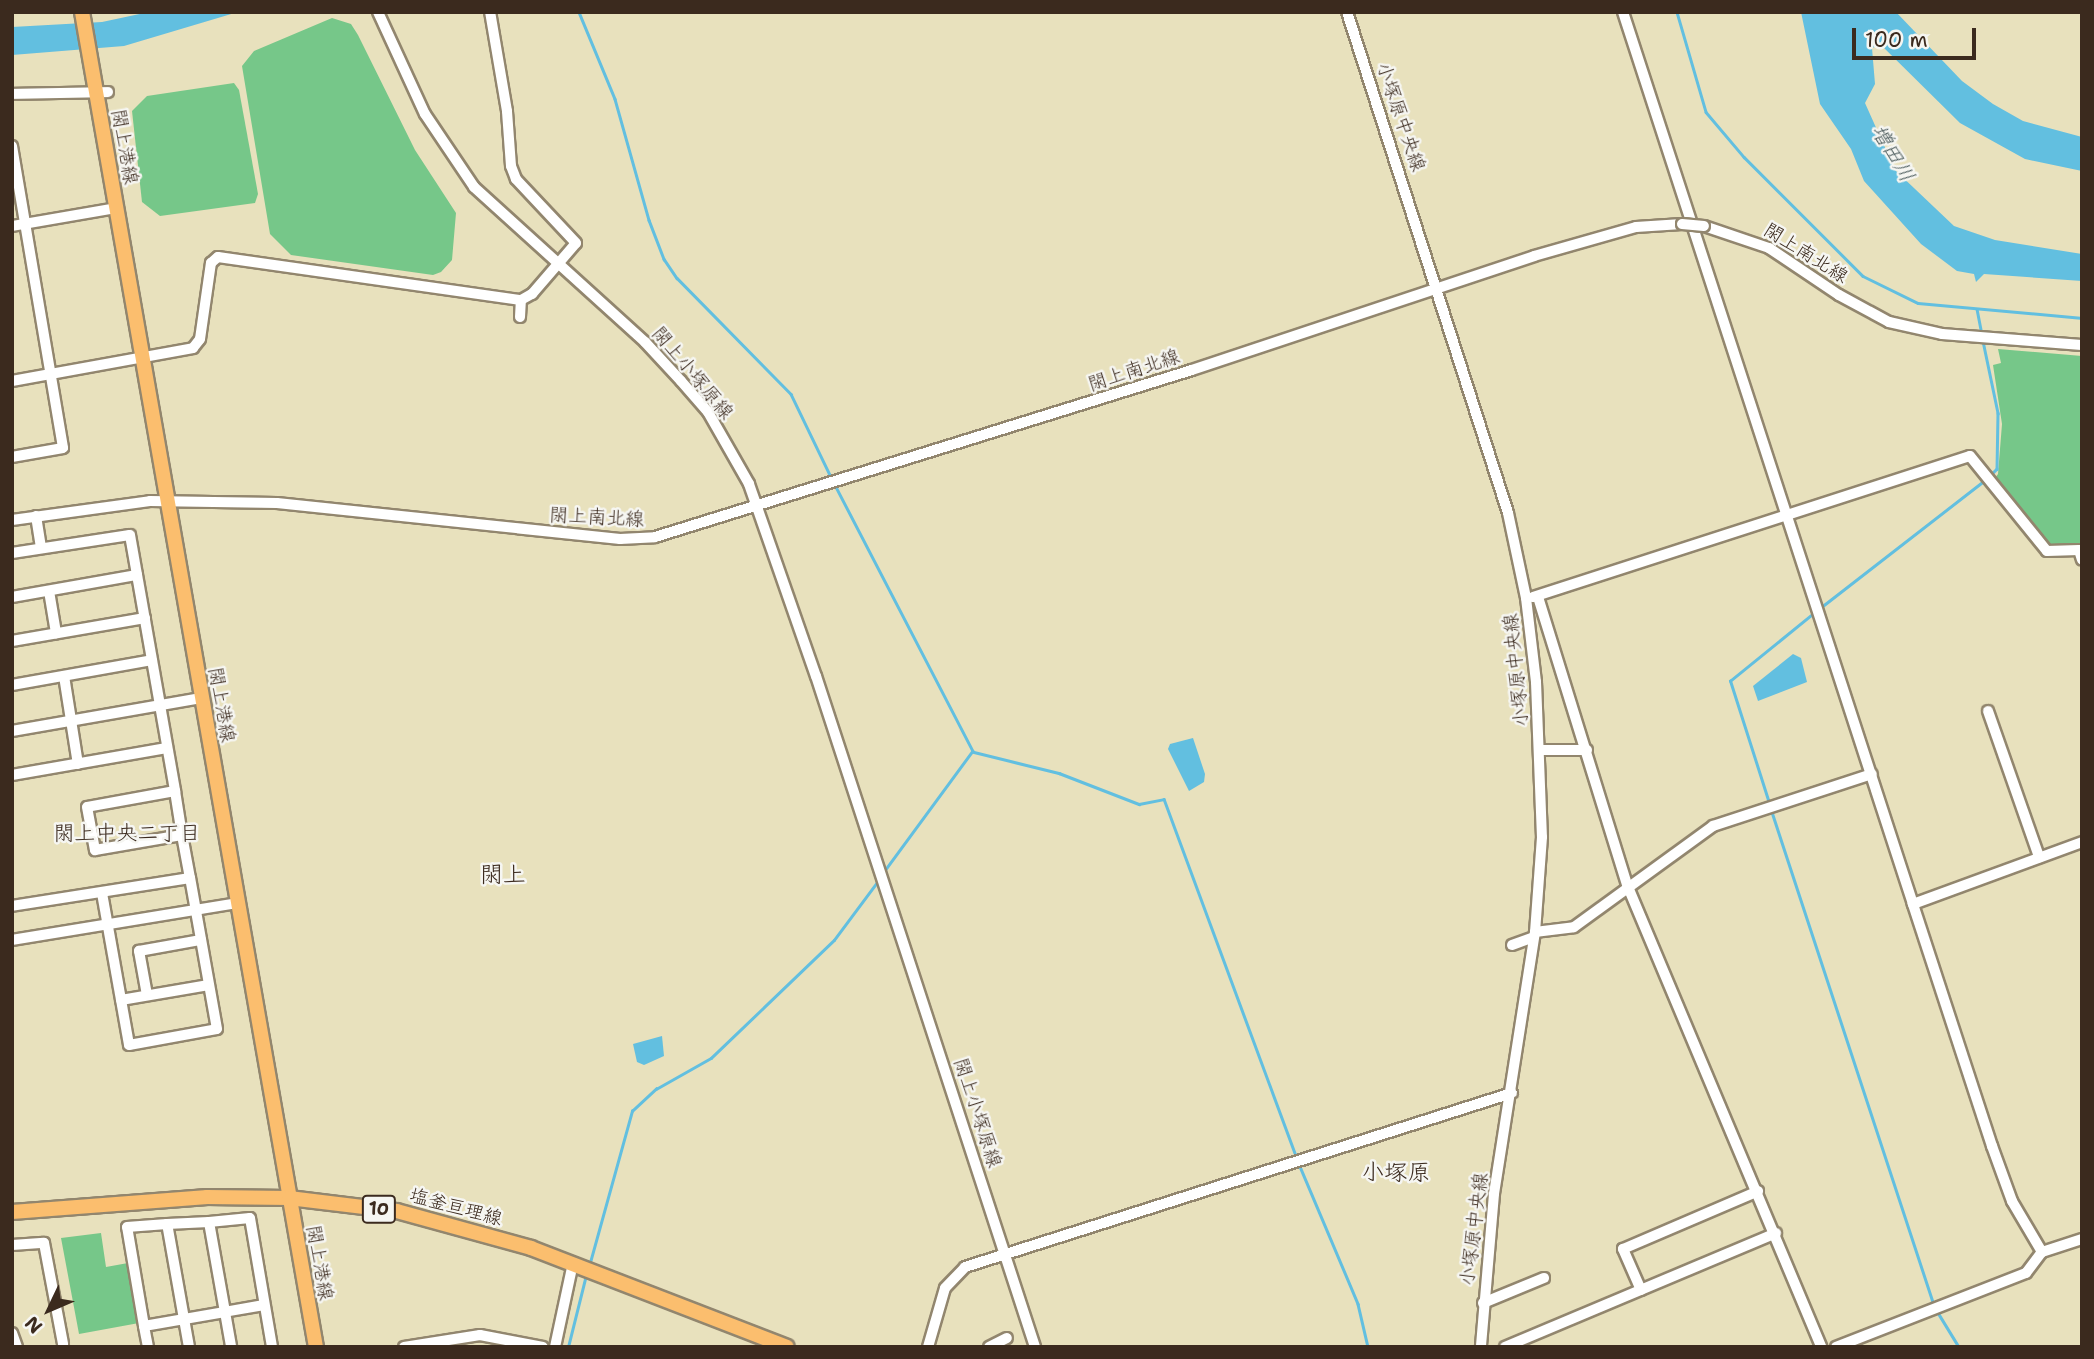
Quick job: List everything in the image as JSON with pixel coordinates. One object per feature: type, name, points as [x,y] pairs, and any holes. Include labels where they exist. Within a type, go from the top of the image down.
[{"type":"main road","name":"閖上港線","points":[[82,12],[92,70],[102,92],[116,208],[316,1347]]},
{"type":"main road","name":"塩釜亘理線","points":[[12,1212],[206,1197],[289,1198],[397,1211],[583,1266],[787,1347]]},
{"type":"street","name":"閖上小塚原線","points":[[378,12],[425,114],[447,152],[506,221],[645,342],[708,412],[759,507],[880,868],[1035,1347]]},
{"type":"street","points":[[490,12],[507,111],[510,166],[516,179],[576,243],[558,266],[521,300],[520,317]]},
{"type":"street","name":"小塚原中央線","points":[[1347,12],[1439,289],[1532,597],[1541,750],[1535,935],[1494,1194],[1481,1347]]},
{"type":"street","points":[[1623,12],[2008,1190],[2042,1252]]},
{"type":"street","points":[[12,94],[102,92]]},
{"type":"street","points":[[12,146],[63,448],[12,457]]},
{"type":"street","points":[[12,226],[116,208]]},
{"type":"street","name":"閖上南北線","points":[[12,520],[169,501],[277,503],[620,539],[655,537],[848,480],[1617,231],[1682,224],[1704,226],[1769,248],[1847,300],[1889,322],[1972,336],[2082,345]]},
{"type":"street","points":[[12,381],[143,359],[196,345],[211,263],[218,257],[521,300]]},
{"type":"street","points":[[1821,1347],[1776,1233],[1628,887],[1587,750],[1532,597],[1970,456],[2047,551],[2079,550],[2082,560]]},
{"type":"street","points":[[36,516],[41,547]]},
{"type":"street","points":[[12,552],[130,535],[218,1028],[130,1045],[102,893]]},
{"type":"street","points":[[12,597],[137,575]]},
{"type":"street","points":[[49,591],[56,633]]},
{"type":"street","points":[[12,641],[145,618]]},
{"type":"street","points":[[12,685],[152,660]]},
{"type":"street","points":[[64,676],[78,764]]},
{"type":"street","points":[[12,730],[201,698]]},
{"type":"street","points":[[1988,711],[2039,857]]},
{"type":"street","points":[[12,775],[167,748]]},
{"type":"street","points":[[1541,750],[1587,750]]},
{"type":"street","points":[[1512,945],[1535,935],[1574,927],[1713,826],[1871,774]]},
{"type":"street","points":[[175,791],[87,807],[95,850],[182,835]]},
{"type":"street","points":[[1913,904],[2082,842]]},
{"type":"street","points":[[12,906],[190,878]]},
{"type":"street","points":[[12,940],[238,902]]},
{"type":"street","points":[[147,995],[139,951],[201,940]]},
{"type":"street","points":[[121,1000],[209,985]]},
{"type":"street","points":[[928,1347],[940,1301],[953,1277],[965,1267],[1512,1093]]},
{"type":"street","points":[[1641,1290],[1623,1249],[1758,1191]]},
{"type":"street","points":[[148,1347],[127,1227],[250,1218],[272,1347]]},
{"type":"street","points":[[209,1222],[231,1347]]},
{"type":"street","points":[[167,1224],[189,1347]]},
{"type":"street","points":[[1505,1347],[1776,1233]]},
{"type":"street","points":[[1836,1347],[2026,1273],[2042,1252],[2082,1239]]},
{"type":"street","points":[[12,1245],[44,1243],[61,1346]]},
{"type":"street","points":[[555,1347],[583,1266]]},
{"type":"street","points":[[1483,1303],[1544,1278]]},
{"type":"street","points":[[144,1326],[264,1305]]},
{"type":"street","points":[[12,1334],[17,1347]]},
{"type":"street","points":[[404,1347],[447,1336],[480,1335],[543,1347]]},
{"type":"street","points":[[989,1347],[1007,1338]]},
{"type":"green space","points":[[332,18],[351,24],[358,35],[415,150],[456,213],[452,260],[441,272],[433,275],[291,255],[270,234],[242,66],[254,51]]},
{"type":"green space","points":[[234,83],[239,90],[258,194],[255,203],[160,216],[142,202],[132,111],[147,96]]},
{"type":"green space","points":[[1998,349],[2082,356],[2082,551],[2051,548],[1993,481],[1998,474],[2002,424],[1993,365],[2001,363]]},
{"type":"green space","points":[[101,1233],[106,1267],[128,1263],[139,1323],[79,1334],[61,1238]]},
{"type":"water","points":[[149,12],[238,12],[124,46],[12,55],[12,27],[102,22]]},
{"type":"water","points":[[1801,12],[1896,12],[1962,81],[1993,104],[2023,121],[2082,137],[2082,171],[2025,159],[1960,123],[1881,45],[1872,48],[1875,84],[1865,103],[1895,170],[1954,226],[1995,240],[2082,254],[2082,281],[1984,274],[1976,282],[1974,274],[1957,271],[1921,244],[1864,181],[1851,149],[1820,104]]},
{"type":"water","points":[[1793,654],[1801,658],[1807,682],[1758,701],[1753,686]]},
{"type":"water","points":[[1193,738],[1205,774],[1204,782],[1189,791],[1168,749],[1170,744]]},
{"type":"water","points":[[662,1036],[664,1056],[644,1065],[637,1062],[633,1044]]},
{"type":"waterway","points":[[579,12],[615,99],[649,220],[664,259],[677,278],[791,394],[831,477]]},
{"type":"waterway","points":[[1677,12],[1706,112],[1744,157],[1863,276],[1918,303],[2082,318]]},
{"type":"waterway","points":[[1977,309],[1982,335]]},
{"type":"waterway","points":[[1983,341],[1998,413],[1997,469],[1989,477]]},
{"type":"waterway","points":[[1820,608],[1984,481]]},
{"type":"waterway","points":[[834,483],[973,751],[884,872]]},
{"type":"waterway","points":[[1769,803],[1730,681],[1815,612]]},
{"type":"waterway","points":[[974,752],[1059,773],[1139,804],[1164,799],[1297,1158]]},
{"type":"waterway","points":[[1771,809],[1934,1305]]},
{"type":"waterway","points":[[589,1266],[632,1111],[656,1089],[711,1058],[834,940],[878,881]]},
{"type":"waterway","points":[[1299,1164],[1358,1304],[1368,1347]]},
{"type":"waterway","points":[[568,1347],[586,1275]]},
{"type":"waterway","points":[[1937,1311],[1959,1347]]},
{"type":"district","name":"閖上中央二丁目","points":[[127,833]]},
{"type":"district","name":"閖上","points":[[503,874]]},
{"type":"district","name":"小塚原","points":[[1396,1172]]},
{"type":"water label","name":"増田川","points":[[1893,153]]}]
